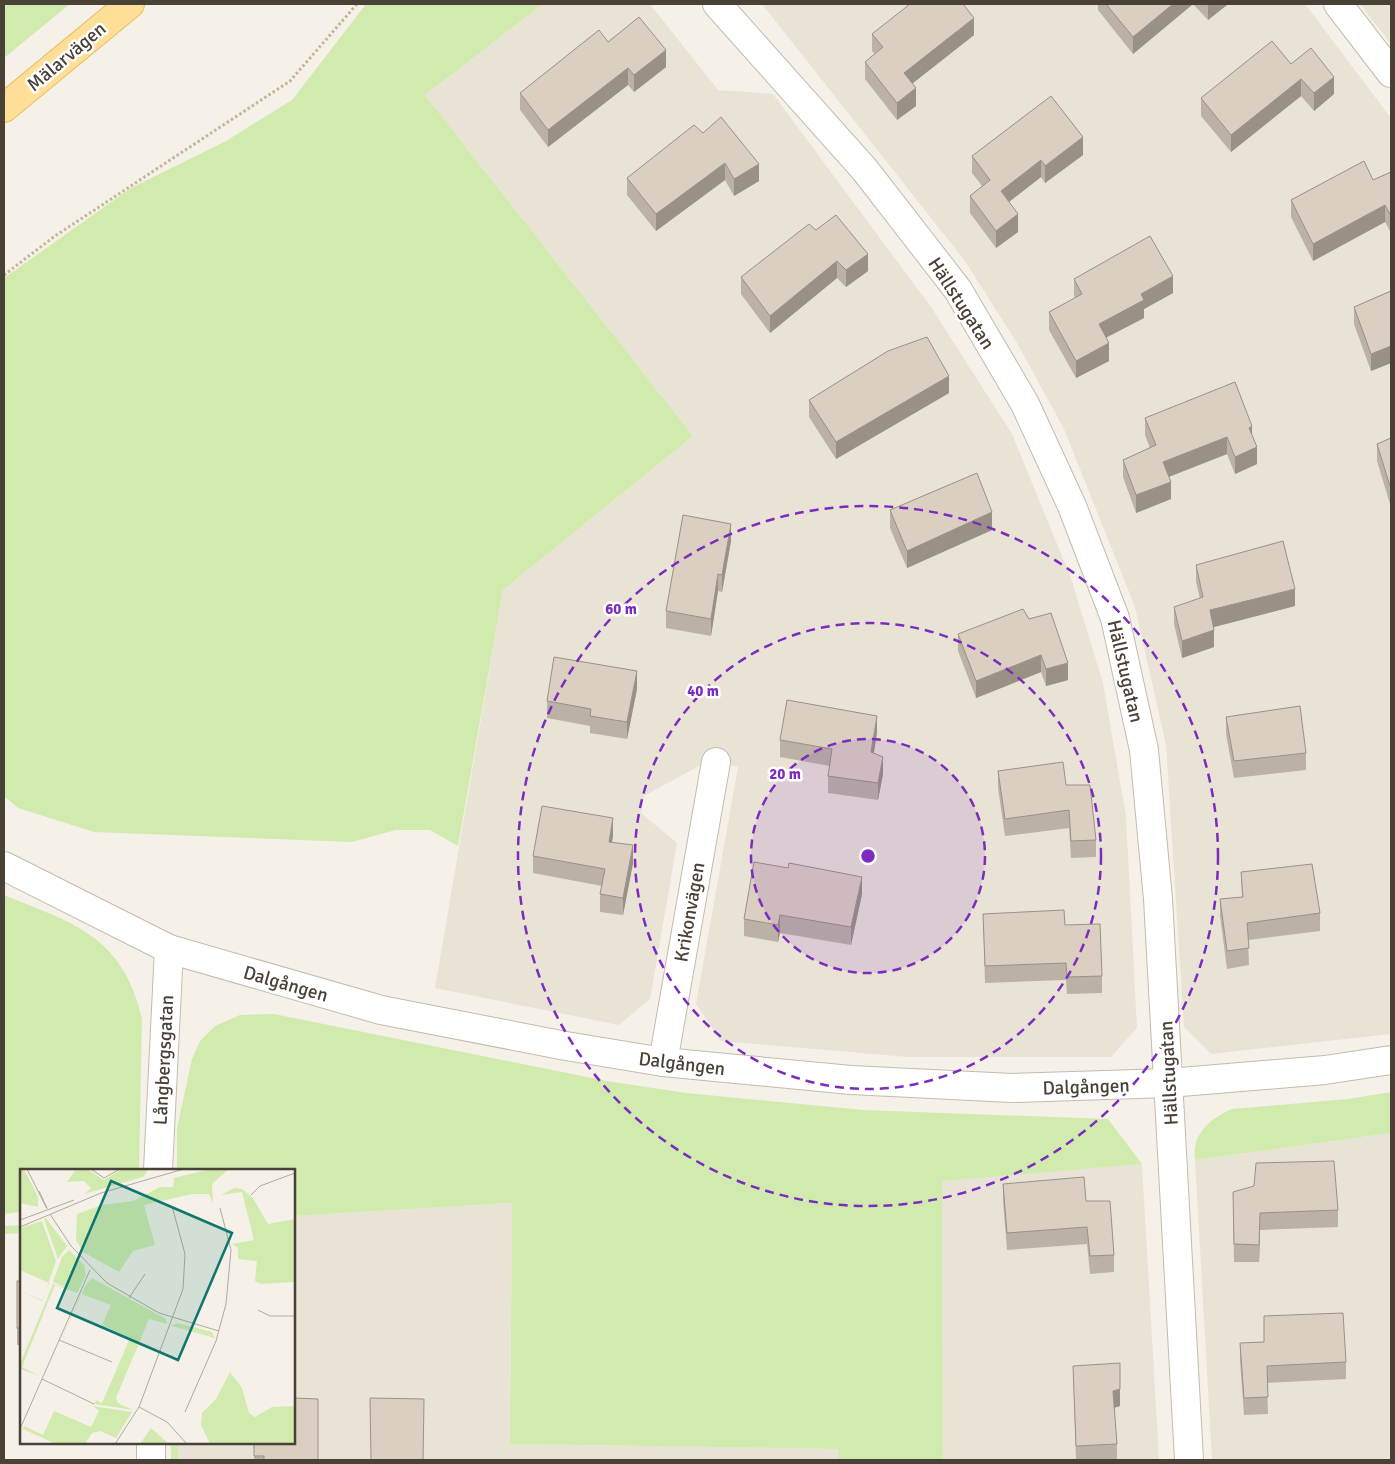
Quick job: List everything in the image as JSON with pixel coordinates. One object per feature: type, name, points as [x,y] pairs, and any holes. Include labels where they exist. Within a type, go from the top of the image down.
[{"type":"main road","name":"Mälarvägen","points":[[4,108],[130,4]]},
{"type":"street","name":"Hällstugatan","points":[[717,4],[865,170],[958,290],[1025,404],[1072,506],[1115,618],[1144,750],[1158,899],[1189,1460]]},
{"type":"street","points":[[1338,4],[1391,74]]},
{"type":"street","name":"Krikonvägen","points":[[663,1062],[716,762]]},
{"type":"street","name":"Dalgången","points":[[4,866],[169,950],[381,1010],[566,1046],[663,1062],[851,1080],[1012,1088],[1169,1083],[1325,1070],[1391,1060]]},
{"type":"street","name":"Långbergsgatan","points":[[158,1169],[169,950]]},
{"type":"street","points":[[151,1444],[151,1460]]},
{"type":"path","points":[[4,275],[55,236],[290,81],[357,4]]},
{"type":"shaded area","points":[[543,4],[650,4],[718,90],[773,94],[931,307],[1012,434],[1071,578],[1103,683],[1126,816],[1137,1028],[1111,1057],[908,1057],[721,1041],[696,1004],[738,767],[710,760],[644,796],[641,813],[677,843],[650,999],[619,1025],[435,988],[503,590],[693,436],[425,95]]},
{"type":"shaded area","points":[[762,4],[1305,4],[1391,118],[1391,1034],[1211,1054],[1184,1027],[1166,745],[1135,607],[1064,429],[1017,343],[965,261]]},
{"type":"shaded area","points":[[1360,4],[1391,4],[1391,44]]},
{"type":"shaded area","points":[[1391,1133],[1391,1460],[1212,1460],[1195,1160]]},
{"type":"shaded area","points":[[1142,1164],[1159,1460],[943,1460],[942,1180]]},
{"type":"shaded area","points":[[512,1203],[510,1444],[839,1449],[839,1460],[178,1460],[178,1444],[295,1444],[295,1216]]},
{"type":"green space","points":[[4,4],[70,4],[4,58]]},
{"type":"green space","points":[[366,4],[543,4],[425,95],[693,436],[503,590],[458,846],[430,830],[396,830],[352,842],[94,832],[18,808],[4,796],[4,278],[131,188],[226,141],[292,100]]},
{"type":"green space","points":[[4,895],[74,925],[109,951],[134,991],[142,1019],[139,1169],[20,1169],[20,1212],[4,1214]]},
{"type":"green space","points":[[274,1014],[607,1081],[686,1093],[863,1110],[1108,1119],[1142,1164],[942,1181],[943,1460],[839,1460],[838,1449],[510,1444],[512,1203],[295,1216],[295,1169],[177,1169],[177,1128],[192,1059],[200,1041],[215,1026],[240,1015]]},
{"type":"green space","points":[[1391,1092],[1391,1133],[1195,1160],[1196,1142],[1204,1128],[1217,1117],[1232,1109],[1348,1099]]},
{"type":"green space","points":[[20,1225],[20,1233],[4,1234],[4,1226]]},
{"type":"green space","points":[[171,1444],[178,1444],[178,1460],[171,1460]]},
{"type":"building","points":[[910,4],[963,4],[974,18],[904,73],[916,88],[897,103],[865,62],[883,47],[872,34]]},
{"type":"building","points":[[1106,4],[1173,4],[1133,37]]},
{"type":"building","points":[[639,17],[666,50],[634,75],[628,68],[548,130],[520,93],[599,30],[608,42]]},
{"type":"building","points":[[1272,41],[1291,64],[1311,48],[1334,77],[1314,93],[1301,79],[1231,135],[1201,98]]},
{"type":"building","points":[[1051,96],[1083,137],[1045,166],[1041,160],[1001,191],[1018,214],[996,231],[970,196],[990,180],[972,156]]},
{"type":"building","points":[[721,117],[759,164],[734,179],[725,163],[656,214],[627,178],[694,125],[703,133]]},
{"type":"building","points":[[1364,161],[1373,180],[1391,172],[1391,216],[1385,205],[1313,244],[1291,200]]},
{"type":"building","points":[[836,215],[868,254],[846,270],[837,261],[770,316],[741,277],[809,224],[816,230]]},
{"type":"building","points":[[1150,236],[1173,276],[1141,294],[1144,300],[1099,324],[1109,343],[1076,361],[1049,312],[1082,294],[1074,279]]},
{"type":"building","points":[[1391,291],[1391,346],[1371,354],[1354,307]]},
{"type":"building","points":[[927,337],[949,376],[836,442],[809,400],[888,351]]},
{"type":"building","points":[[1235,382],[1252,426],[1249,428],[1257,447],[1235,457],[1227,437],[1163,462],[1171,482],[1136,495],[1123,460],[1156,445],[1145,418]]},
{"type":"building","points":[[1391,438],[1391,486],[1390,486],[1377,444]]},
{"type":"building","points":[[977,473],[992,512],[907,551],[890,510]]},
{"type":"building","points":[[683,515],[731,524],[722,575],[718,574],[711,619],[666,611]]},
{"type":"building","points":[[1283,541],[1295,589],[1210,610],[1214,630],[1182,641],[1174,607],[1203,597],[1196,565]]},
{"type":"building","points":[[1023,609],[1029,619],[1051,613],[1068,663],[1046,669],[1041,655],[976,681],[958,634]]},
{"type":"building","points":[[554,657],[637,671],[627,722],[590,716],[591,709],[547,701]]},
{"type":"building","points":[[787,700],[877,716],[871,752],[883,757],[878,783],[828,776],[832,749],[780,740]]},
{"type":"building","points":[[1300,706],[1306,753],[1234,761],[1226,717]]},
{"type":"building","points":[[1063,762],[1066,785],[1090,785],[1096,840],[1071,841],[1069,810],[1005,819],[998,771]]},
{"type":"building","points":[[542,806],[613,818],[609,842],[633,845],[623,898],[600,894],[605,869],[533,856]]},
{"type":"building","points":[[754,862],[788,868],[789,863],[862,877],[851,927],[780,915],[778,925],[744,919]]},
{"type":"building","points":[[1312,864],[1320,913],[1247,923],[1249,948],[1227,951],[1220,899],[1243,897],[1241,872]]},
{"type":"building","points":[[1064,910],[1065,925],[1100,924],[1102,976],[1067,977],[1066,963],[985,966],[983,914]]},
{"type":"building","points":[[1334,1161],[1338,1210],[1260,1213],[1259,1245],[1234,1244],[1233,1192],[1254,1186],[1256,1163]]},
{"type":"building","points":[[1084,1177],[1086,1201],[1110,1201],[1114,1255],[1090,1256],[1087,1227],[1007,1233],[1003,1184]]},
{"type":"building","points":[[17,1281],[20,1281],[20,1328],[17,1328]]},
{"type":"building","points":[[1343,1313],[1346,1362],[1267,1366],[1268,1397],[1244,1398],[1240,1343],[1264,1342],[1264,1316]]},
{"type":"building","points":[[1120,1363],[1120,1389],[1113,1391],[1117,1444],[1076,1446],[1073,1366]]},
{"type":"building","points":[[295,1398],[318,1399],[318,1460],[264,1460],[264,1456],[254,1456],[254,1444],[295,1444]]},
{"type":"building","points":[[370,1398],[424,1399],[423,1460],[371,1460]]}]
